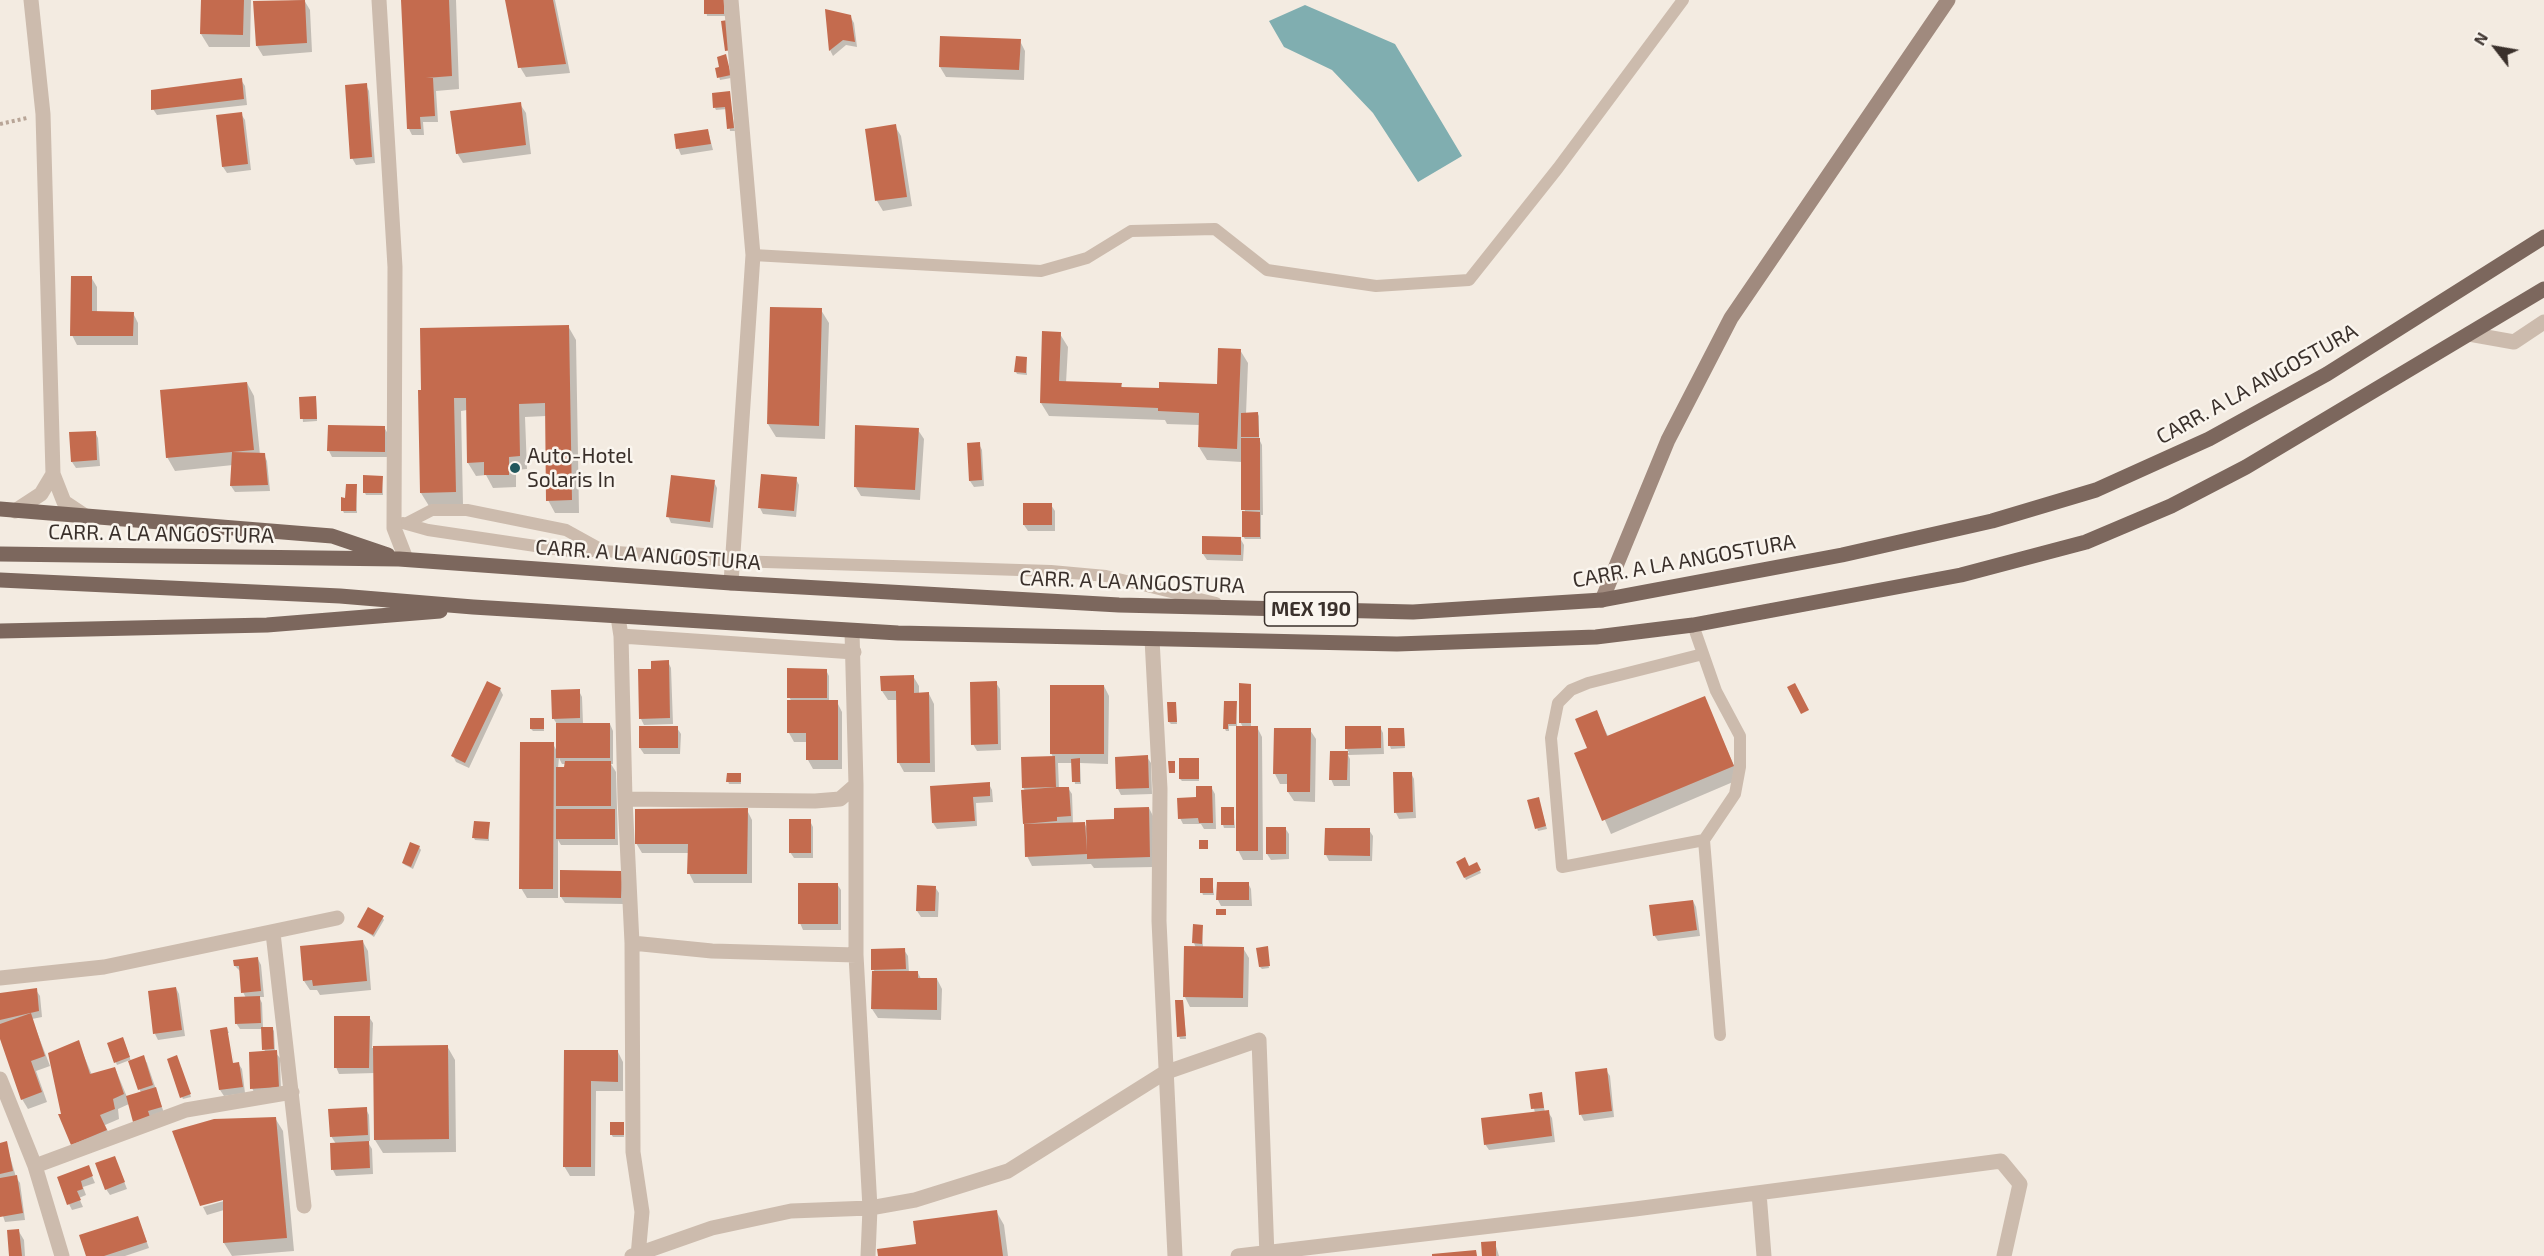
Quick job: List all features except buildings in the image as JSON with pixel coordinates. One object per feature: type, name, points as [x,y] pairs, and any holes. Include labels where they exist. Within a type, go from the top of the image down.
[{"type":"main road","name":"CARR. A LA ANGOSTURA","points":[[0,554],[403,559],[732,583],[1119,605],[1413,612],[1602,600],[1853,552],[1992,521],[2096,490],[2209,439],[2327,374],[2544,237]]},
{"type":"main road","name":"MEX 190","points":[[0,580],[340,596],[618,617],[852,631],[1152,639],[1421,643],[1596,636],[1693,625],[1961,575],[2086,542],[2171,506],[2246,467],[2544,289]]},
{"type":"main road","points":[[8,510],[339,537],[403,559]]},
{"type":"main road","points":[[0,631],[267,625],[398,616],[473,607]]},
{"type":"street","points":[[31,0],[42,115],[48,243],[53,474],[64,502],[85,516]]},
{"type":"street","points":[[379,0],[395,267],[401,523],[394,528],[403,559]]},
{"type":"street","points":[[731,0],[753,255],[732,583]]},
{"type":"street","points":[[1602,600],[1668,440],[1731,318],[1947,0]]},
{"type":"street","points":[[2469,334],[2514,342],[2544,322]]},
{"type":"street","points":[[8,510],[41,494],[53,474]]},
{"type":"street","points":[[618,617],[621,636],[625,799],[632,943],[633,1152],[642,1212],[636,1255],[712,1228],[791,1211],[870,1208],[915,1200],[1008,1171],[1164,1073],[1259,1040],[1267,1254]]},
{"type":"street","points":[[852,631],[856,785],[856,955],[870,1208],[868,1256]]},
{"type":"street","points":[[621,636],[854,652]]},
{"type":"street","points":[[1152,639],[1160,789],[1159,921],[1164,1073],[1175,1256]]},
{"type":"street","points":[[625,799],[815,801],[840,799],[856,785]]},
{"type":"street","points":[[0,978],[104,967],[338,918]]},
{"type":"street","points":[[273,933],[304,1206]]},
{"type":"street","points":[[632,943],[712,951],[856,955]]},
{"type":"street","points":[[0,1079],[35,1166],[62,1256]]},
{"type":"street","points":[[35,1166],[186,1110],[292,1092]]},
{"type":"street","points":[[1238,1256],[1759,1193],[2001,1161],[2020,1184],[2004,1256]]},
{"type":"street","points":[[1759,1193],[1764,1256]]},
{"type":"lane","points":[[753,255],[1041,271],[1087,258],[1131,231],[1215,229],[1267,270],[1376,286],[1469,280],[1558,168],[1683,0]]},
{"type":"lane","points":[[401,523],[432,510],[467,510],[566,530],[604,551]]},
{"type":"lane","points":[[401,523],[428,530],[569,551],[604,551],[734,561],[1107,576],[1229,607]]},
{"type":"lane","points":[[1693,625],[1716,691],[1740,736],[1740,757],[1735,794],[1704,840],[1720,1035]]},
{"type":"lane","points":[[1703,654],[1588,683],[1571,690],[1558,703],[1551,738],[1562,867],[1704,840]]},
{"type":"path","points":[[0,124],[42,115]]},
{"type":"water","points":[[1305,5],[1395,44],[1462,156],[1418,182],[1373,113],[1332,70],[1284,47],[1269,21]]},
{"type":"place","name":"Auto-Hotel Solaris In","points":[[515,468]]}]
